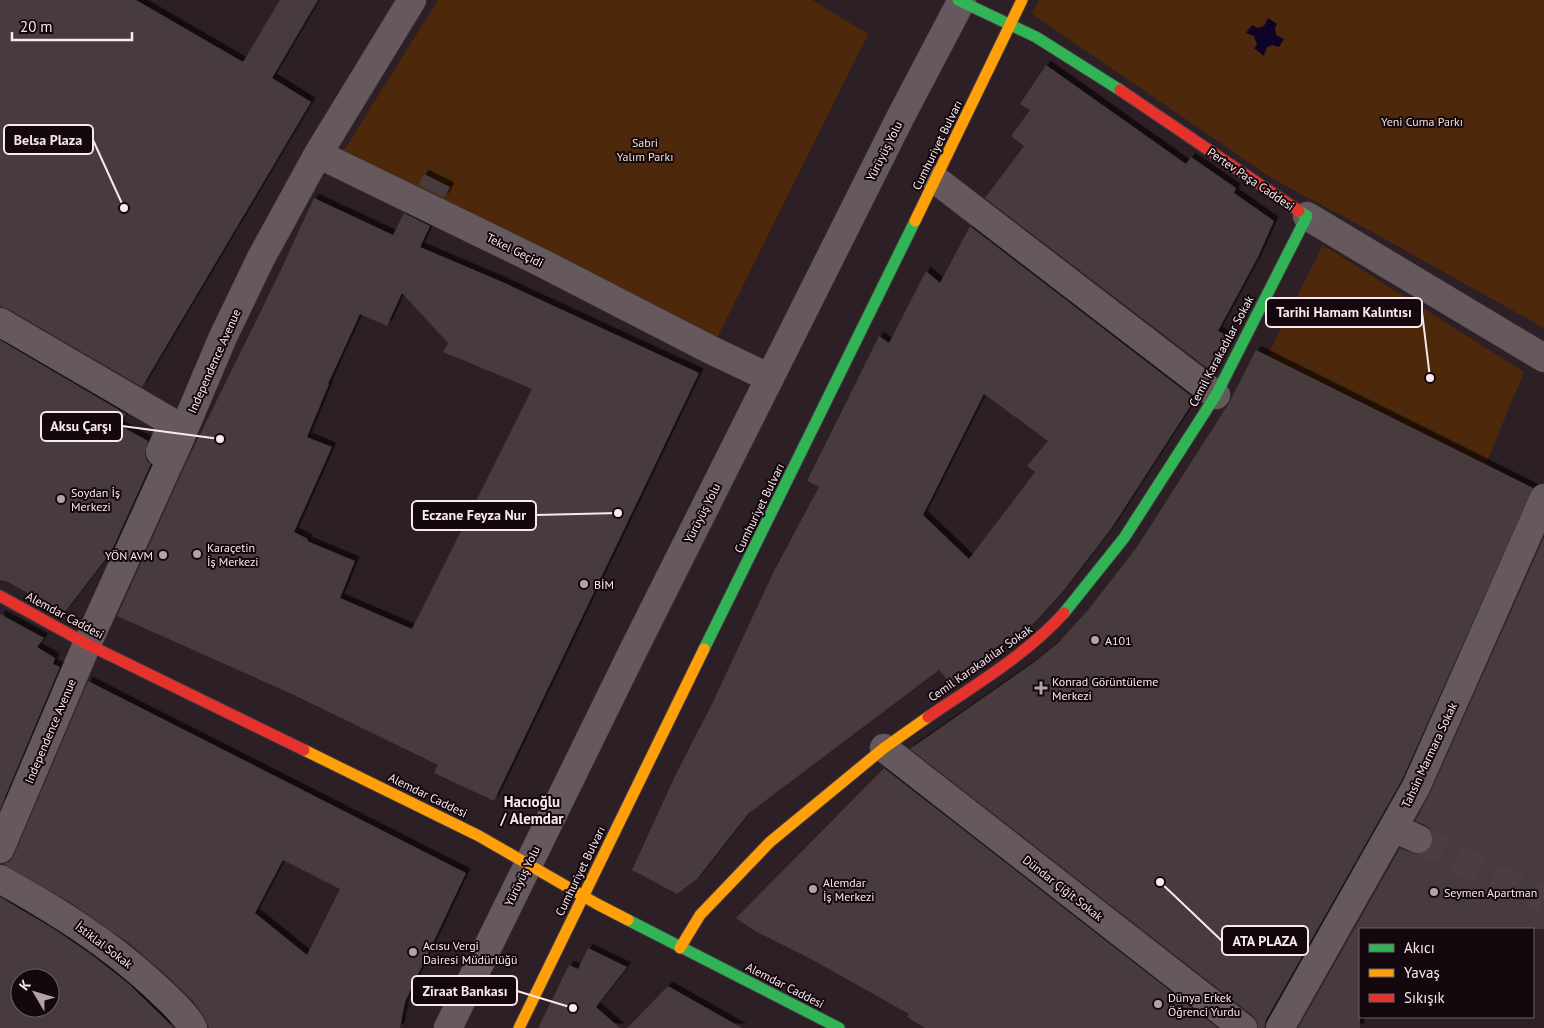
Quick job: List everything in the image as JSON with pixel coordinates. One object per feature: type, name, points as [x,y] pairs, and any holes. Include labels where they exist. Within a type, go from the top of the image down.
[{"type":"main road","name":"Pertev Paşa Caddesi","points":[[960,0],[1048,44],[1307,216]]},
{"type":"main road","name":"Cumhuriyet Bulvarı","points":[[519,1028],[936,180],[1022,0]]},
{"type":"main road","name":"Cemil Karakadılar Sokak","points":[[680,948],[700,914],[770,842],[884,748],[1048,632],[1076,600],[1118,545],[1216,395],[1307,216]]},
{"type":"main road","name":"Alemdar Caddesi","points":[[0,596],[82,641],[479,836],[583,896],[680,948],[839,1028]]},
{"type":"street","name":"Independence Avenue","points":[[0,849],[82,641],[173,438],[261,258],[318,154],[412,0]]},
{"type":"street","name":"Yürüyüş Yolu","points":[[448,1028],[628,662],[960,0]]},
{"type":"street","name":"Tekel Geçidi","points":[[318,154],[542,263],[710,350],[770,378]]},
{"type":"street","points":[[936,180],[1216,395]]},
{"type":"street","name":"Pertev Paşa Caddesi","points":[[1307,216],[1544,358]]},
{"type":"street","points":[[0,322],[172,424],[173,438]]},
{"type":"street","points":[[0,340],[173,438]]},
{"type":"street","name":"Tahsin Marmara Sokak","points":[[1280,1028],[1416,787],[1544,498]]},
{"type":"street","name":"Dündar Çiğit Sokak","points":[[884,748],[1243,1028]]},
{"type":"street","points":[[1392,828],[1418,839]]},
{"type":"street","name":"İstiklal Sokak","points":[[0,879],[61,914],[100,940],[166,997],[193,1028]]},
{"type":"green space","name":"Sabri Yalım Parkı","points":[[438,0],[812,0],[868,34],[711,350],[336,163]]},
{"type":"green space","name":"Yeni Cuma Parkı","points":[[1039,0],[1544,0],[1544,328],[1273,179],[1032,14]]},
{"type":"green space","points":[[1323,245],[1524,372],[1486,464],[1267,356]]},
{"type":"shaded area","points":[[1268,18],[1277,24],[1275,28],[1276,35],[1284,39],[1279,47],[1272,45],[1267,47],[1264,56],[1254,48],[1257,45],[1254,36],[1246,33],[1252,25],[1258,28],[1264,26]]},
{"type":"building","points":[[0,0],[136,0],[243,62],[280,0],[318,0],[272,78],[311,102],[142,387],[0,306]]},
{"type":"building","points":[[1046,65],[1186,164],[1191,157],[1236,188],[1234,193],[1274,221],[1258,257],[1218,331],[1228,336],[1211,371],[985,198],[1024,146],[1011,136],[1030,110],[1020,104]]},
{"type":"building","points":[[424,174],[450,187],[444,198],[418,185]]},
{"type":"building","points":[[314,198],[393,235],[404,213],[430,226],[420,247],[500,281],[699,373],[494,801],[434,773],[438,765],[296,696],[117,616],[186,463],[278,276]],"holes":[[[402,293],[448,343],[443,352],[532,389],[412,629],[340,598],[355,561],[307,541],[308,539],[294,532],[332,447],[307,437],[328,384],[360,314],[387,326]]]},
{"type":"building","points":[[970,226],[1195,399],[1111,529],[1064,590],[1036,621],[950,683],[939,670],[749,813],[697,879],[677,894],[632,870],[774,571],[819,487],[807,481],[879,336],[889,343],[926,271],[940,283]],"holes":[[[984,394],[1048,441],[1027,466],[1035,472],[969,559],[923,515]]]},
{"type":"building","name":"Soydan İş Merkezi","points":[[0,340],[126,414],[119,425],[148,441],[145,454],[147,461],[151,464],[108,559],[108,556],[64,613],[8,582],[0,580]]},
{"type":"building","points":[[1256,350],[1533,488],[1402,780],[1266,1020],[1264,1028],[1258,1028],[1253,1016],[910,749],[1033,663],[1058,643],[1088,610],[1137,547],[1229,403]]},
{"type":"building","points":[[1544,537],[1544,929],[1359,928],[1360,1028],[1298,1028],[1400,848],[1419,855],[1427,852],[1432,846],[1434,838],[1431,830],[1415,821],[1430,793]]},
{"type":"building","points":[[0,614],[44,638],[37,647],[55,658],[53,664],[60,667],[0,809]]},
{"type":"building","points":[[88,681],[466,873],[405,1002],[400,1028],[209,1028],[193,1001],[130,944],[71,903],[3,864],[10,861]],"holes":[[[283,860],[340,889],[307,955],[255,913]]]},
{"type":"building","points":[[884,768],[1218,1028],[925,1028],[907,1017],[909,1014],[811,959],[755,931],[736,918]]},
{"type":"building","points":[[0,897],[54,929],[92,955],[129,984],[174,1028],[0,1028]]},
{"type":"building","points":[[588,948],[627,967],[596,1007],[620,1028],[538,1028],[569,965],[578,969]]},
{"type":"building","points":[[668,986],[742,1028],[627,1028]]},
{"type":"tunnel","points":[[1418,839],[1544,900]]},
{"type":"traffic: fast","points":[[958,0],[1036,37],[1120,90]]},
{"type":"traffic: fast","points":[[1064,613],[1124,538],[1216,395],[1307,216],[1299,211]]},
{"type":"traffic: fast","points":[[704,649],[915,221]]},
{"type":"traffic: fast","points":[[628,920],[839,1028]]},
{"type":"traffic: slow","points":[[915,221],[1022,0]]},
{"type":"traffic: slow","points":[[519,1028],[704,649]]},
{"type":"traffic: slow","points":[[680,948],[700,915],[770,842],[884,748],[928,717]]},
{"type":"traffic: slow","points":[[304,750],[479,836],[628,920]]},
{"type":"traffic: jam","points":[[1120,90],[1299,211]]},
{"type":"traffic: jam","points":[[0,596],[87,644],[304,750]]},
{"type":"traffic: jam","points":[[928,717],[1017,656],[1064,613]]},
{"type":"place","name":"Belsa Plaza","points":[[124,208]]},
{"type":"place","name":"Tarihi Hamam Kalıntısı","points":[[1430,378]]},
{"type":"place","name":"Aksu Çarşı","points":[[220,439]]},
{"type":"place","name":"Soydan İş Merkezi","points":[[61,499]]},
{"type":"place","name":"Eczane Feyza Nur","points":[[618,513]]},
{"type":"place","name":"Karaçetin İş Merkezi","points":[[197,554]]},
{"type":"place","name":"YÖN AVM","points":[[163,555]]},
{"type":"place","name":"BİM","points":[[584,584]]},
{"type":"place","name":"A101","points":[[1095,640]]},
{"type":"place","name":"Konrad Görüntüleme Merkezi","points":[[1041,688]]},
{"type":"place","name":"ATA PLAZA","points":[[1160,882]]},
{"type":"place","name":"Alemdar İş Merkezi","points":[[813,889]]},
{"type":"place","name":"Seymen Apartman","points":[[1434,892]]},
{"type":"place","name":"Acısu Vergi Dairesi Müdürlüğü","points":[[413,952]]},
{"type":"place","name":"Dünya Erkek Öğrenci Yurdu","points":[[1158,1004]]},
{"type":"place","name":"Ziraat Bankası","points":[[573,1008]]},
{"type":"district","name":"Hacıoğlu / Alemdar","points":[[532,810]]}]
